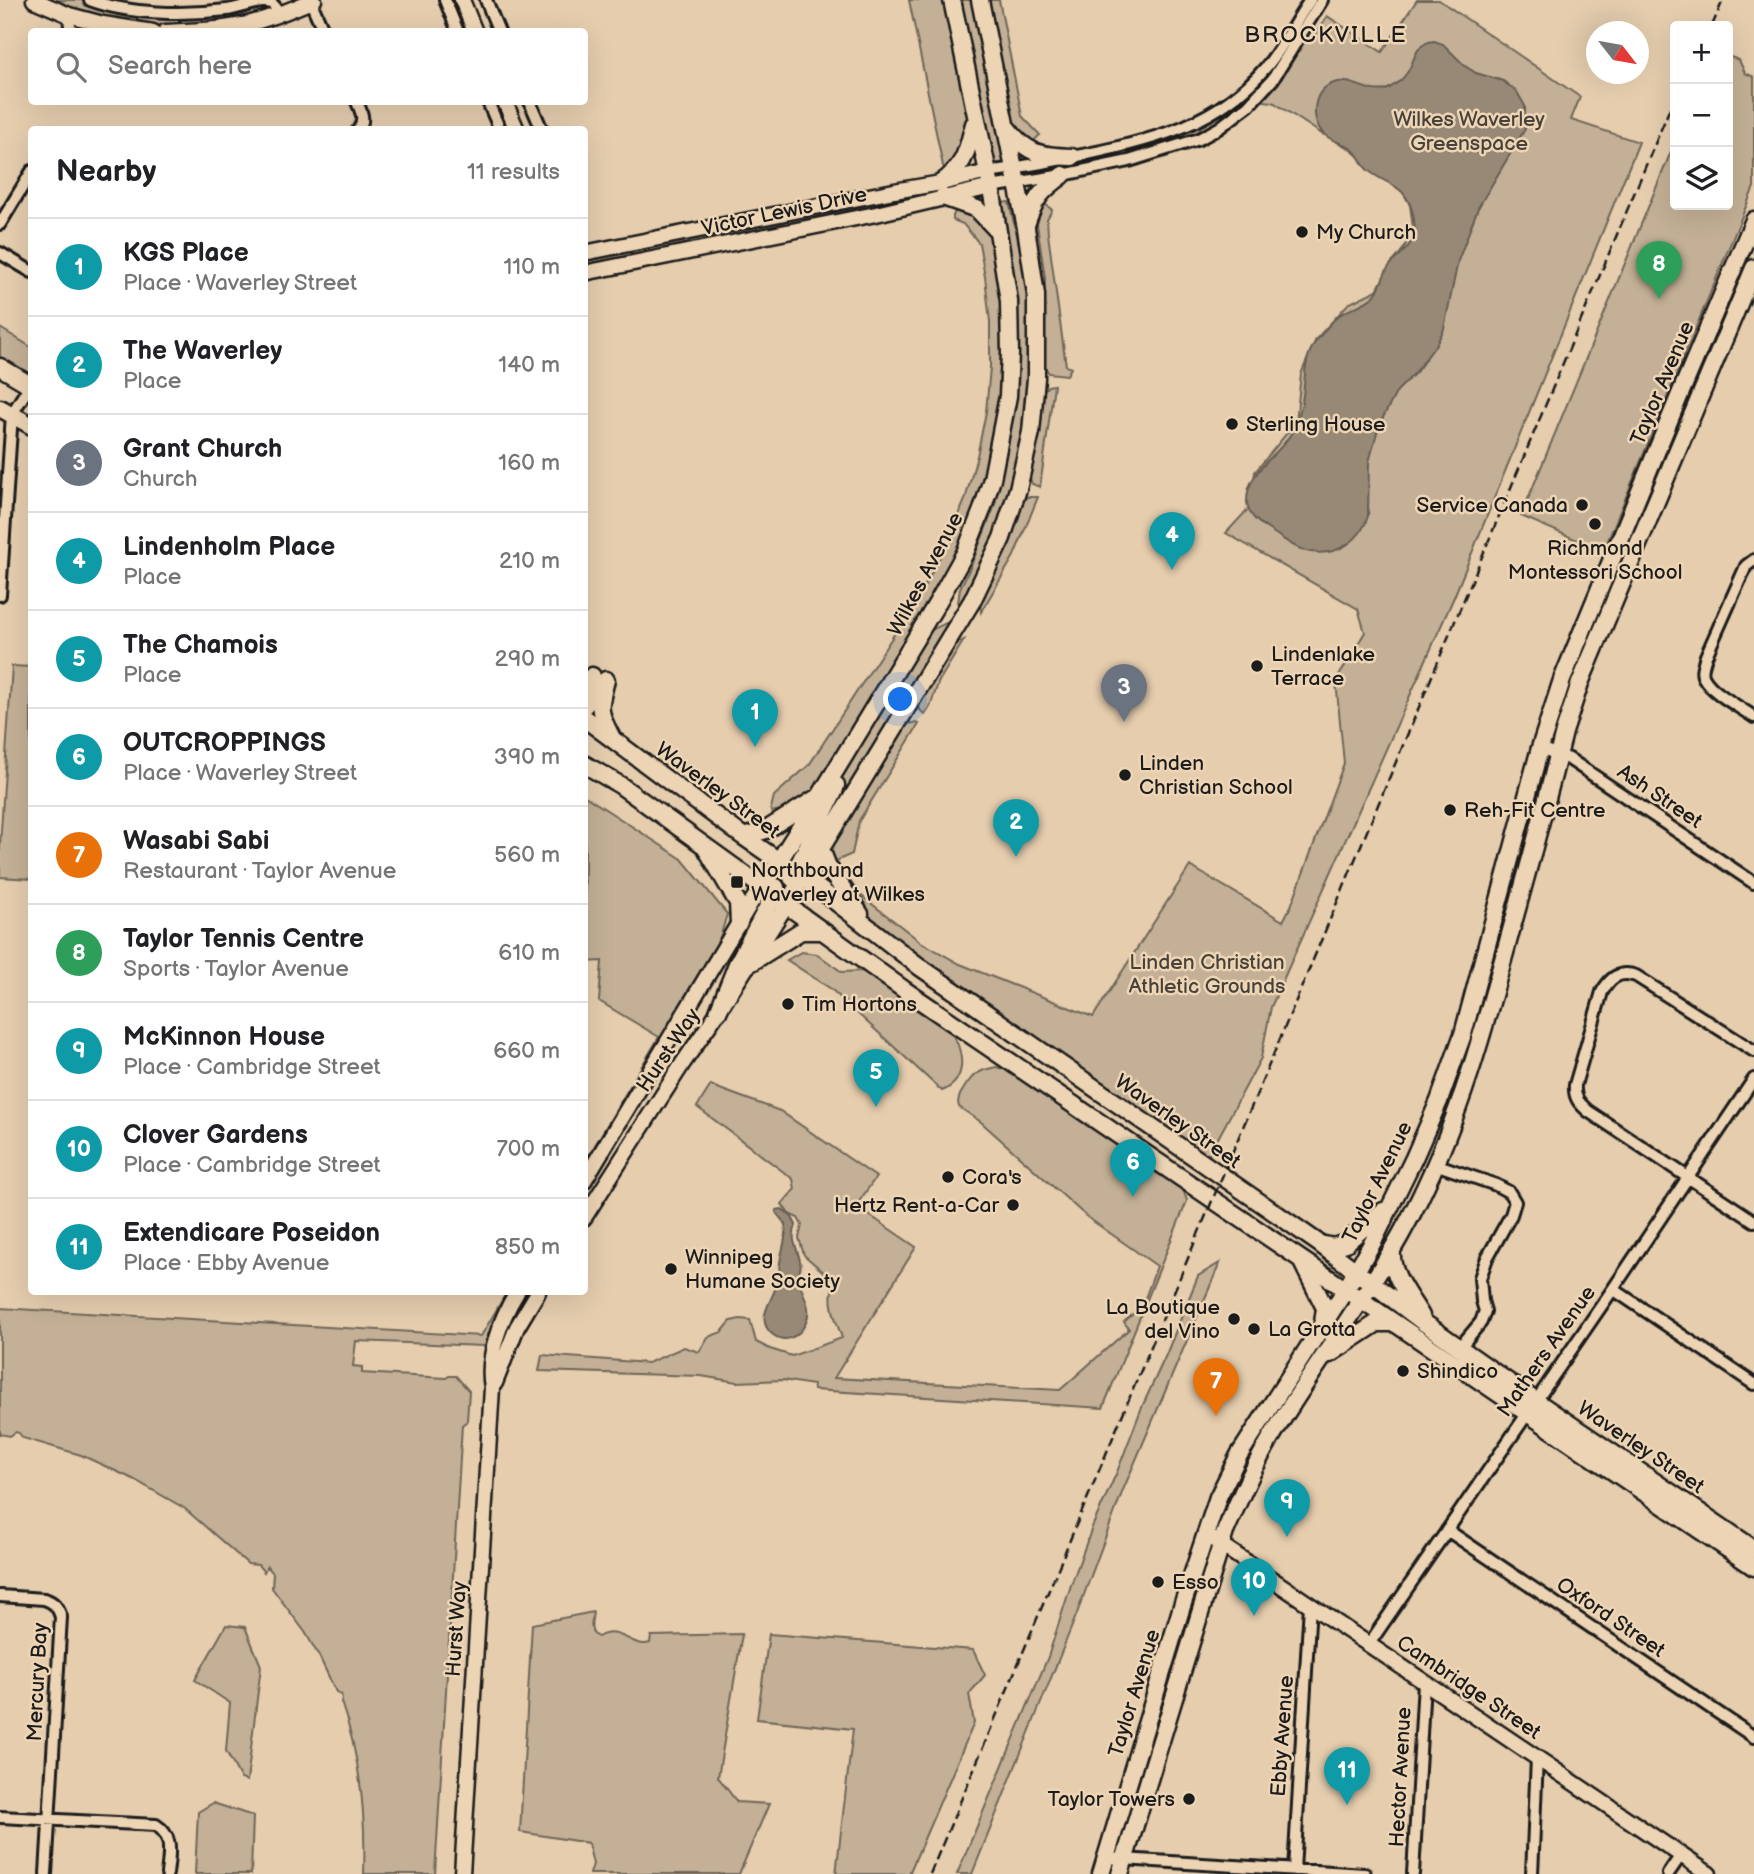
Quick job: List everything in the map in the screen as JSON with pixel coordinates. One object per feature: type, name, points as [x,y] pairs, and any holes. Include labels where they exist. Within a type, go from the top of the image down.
[{"type":"main road","name":"Wilkes Avenue","points":[[774,895],[780,860],[965,553],[992,479],[1006,410],[1010,354],[1009,301],[989,179],[952,0]]},
{"type":"main road","points":[[718,1012],[737,964],[774,895],[799,874],[821,849],[972,601],[1002,538],[1018,489],[1031,432],[1036,378],[1036,295],[1026,228],[981,0]]},
{"type":"main road","points":[[975,118],[964,159],[942,190],[977,209],[996,229]]},
{"type":"main road","points":[[1006,126],[1017,141],[1037,154],[1072,157]]},
{"type":"main road","points":[[1026,228],[1037,198],[1063,175]]},
{"type":"main road","name":"Taylor Avenue","points":[[1101,1874],[1218,1497],[1239,1455],[1346,1289],[1374,1240],[1434,1113],[1457,1054],[1540,748],[1562,680],[1754,220]]},
{"type":"main road","name":"Taylor Avenue","points":[[1123,1867],[1220,1545],[1250,1478],[1279,1424],[1392,1251],[1414,1210],[1459,1107],[1481,1041],[1580,683],[1754,268]]},
{"type":"main road","points":[[0,367],[28,383]]},
{"type":"main road","points":[[6,411],[28,424]]},
{"type":"main road","points":[[594,681],[602,719],[612,738]]},
{"type":"main road","name":"Waverley Street","points":[[588,722],[799,874],[920,967],[1320,1244],[1460,1347],[1531,1406],[1754,1567]]},
{"type":"main road","points":[[799,874],[834,792],[839,765]]},
{"type":"main road","name":"Waverley Street","points":[[588,766],[620,785],[906,990],[1394,1324],[1531,1406],[1754,1549]]},
{"type":"main road","points":[[744,836],[766,830],[820,796]]},
{"type":"main road","points":[[704,845],[738,903],[739,923]]},
{"type":"main road","points":[[821,849],[828,867],[872,930]]},
{"type":"main road","points":[[749,964],[802,931],[822,931]]},
{"type":"main road","points":[[1320,1244],[1333,1247],[1346,1243],[1374,1221],[1392,1202]]},
{"type":"main road","points":[[1392,1251],[1391,1259],[1395,1270],[1426,1324]]},
{"type":"main road","points":[[1300,1258],[1325,1308],[1322,1323]]},
{"type":"main road","points":[[1322,1359],[1377,1324],[1394,1324]]},
{"type":"street","points":[[34,0],[69,15],[128,28]]},
{"type":"street","points":[[90,0],[139,11],[178,13],[228,10],[266,1],[273,4],[280,14]]},
{"type":"street","points":[[445,0],[456,28]]},
{"type":"street","points":[[462,0],[473,28]]},
{"type":"street","points":[[486,0],[497,28]]},
{"type":"street","points":[[1015,175],[1072,157],[1156,138],[1202,118],[1222,106],[1266,67],[1310,0]]},
{"type":"street","points":[[989,179],[1015,175],[1063,175],[1151,155],[1199,139],[1248,106],[1273,79],[1322,0]]},
{"type":"street","points":[[246,28],[311,1],[322,28]]},
{"type":"street","points":[[69,15],[71,28]]},
{"type":"street","points":[[358,105],[363,117],[361,126]]},
{"type":"street","points":[[489,105],[497,126]]},
{"type":"street","points":[[506,105],[515,126]]},
{"type":"street","points":[[531,105],[540,126]]},
{"type":"street","points":[[0,224],[28,178]]},
{"type":"street","name":"Victor Lewis Drive","points":[[588,272],[876,214],[942,190],[989,179]]},
{"type":"street","name":"Victor Lewis Drive","points":[[588,252],[894,191],[942,190]]},
{"type":"street","points":[[0,253],[28,270]]},
{"type":"street","points":[[0,595],[6,411],[28,388]]},
{"type":"street","points":[[1642,485],[1645,488],[1649,517]]},
{"type":"street","points":[[1754,560],[1745,566],[1702,670],[1704,678],[1713,687],[1754,717]]},
{"type":"street","name":"Ash Street","points":[[1540,748],[1570,759],[1754,883]]},
{"type":"street","name":"Hurst Way","points":[[588,1174],[739,923],[774,895]]},
{"type":"street","name":"Hurst Way","points":[[588,1212],[682,1063],[749,964],[774,895]]},
{"type":"street","points":[[1754,1051],[1636,976],[1622,974],[1609,980],[1602,992],[1575,1085],[1576,1099],[1588,1111],[1754,1221]]},
{"type":"street","name":"Mathers Avenue","points":[[1368,1644],[1754,1079]]},
{"type":"street","points":[[1435,1164],[1496,1185],[1509,1192],[1516,1202],[1486,1258],[1480,1278],[1485,1311],[1481,1322],[1460,1347]]},
{"type":"street","points":[[1613,1289],[1754,1384]]},
{"type":"street","name":"Hurst Way","points":[[462,1874],[492,1388],[490,1376],[492,1356],[504,1318],[516,1295]]},
{"type":"street","name":"Hurst Way","points":[[492,1388],[517,1327],[536,1295]]},
{"type":"street","name":"Oxford Street","points":[[1447,1530],[1754,1737]]},
{"type":"street","name":"Cambridge Street","points":[[1205,1534],[1709,1874]]},
{"type":"street","name":"Mercury Bay","points":[[0,1596],[50,1601],[56,1605],[61,1617],[46,1874]]},
{"type":"street","name":"Ebby Avenue","points":[[1294,1870],[1310,1605]]},
{"type":"street","name":"Hector Avenue","points":[[1413,1874],[1424,1682]]},
{"type":"street","points":[[1532,1874],[1537,1758]]},
{"type":"street","points":[[0,1817],[159,1827],[170,1843],[167,1874]]},
{"type":"street","points":[[1668,1874],[1681,1855]]},
{"type":"street","points":[[1106,1858],[1123,1867],[1366,1874]]},
{"type":"green space","points":[[34,0],[90,0],[178,13],[266,1],[280,14],[251,28],[72,28],[69,15]]},
{"type":"green space","points":[[909,0],[999,0],[1022,116],[1040,135],[1026,148],[1017,141],[1013,168],[988,172],[976,120],[951,176],[943,166]]},
{"type":"green space","points":[[1417,0],[1439,0],[1580,97],[1571,120],[1639,142],[1454,597],[1271,1007],[1261,1058],[1201,1170],[828,892],[825,880],[827,857],[903,727],[915,723],[919,724],[859,821],[852,854],[836,861],[859,894],[921,942],[960,964],[1093,1017],[1190,866],[1283,921],[1344,763],[1336,681],[1365,632],[1358,609],[1226,533],[1251,506],[1255,472],[1296,422],[1301,374],[1316,339],[1348,304],[1377,290],[1404,248],[1413,228],[1410,205],[1403,192],[1350,149],[1334,140],[1318,122],[1322,134],[1273,102],[1254,100],[1302,34],[1312,41],[1327,16],[1382,52]]},
{"type":"green space","points":[[1733,58],[1739,60],[1745,73],[1754,77],[1754,187],[1604,550],[1521,516],[1670,154],[1670,210],[1733,210]]},
{"type":"green space","points":[[1239,92],[1248,106],[1199,139],[1063,175],[1072,157],[1156,138]]},
{"type":"green space","points":[[872,196],[876,214],[588,272],[588,252]]},
{"type":"green space","points":[[1042,201],[1052,210],[1047,219],[1048,234],[1066,366],[1071,368],[1067,375],[1049,373],[1044,366],[1045,278],[1037,224]]},
{"type":"green space","points":[[1009,202],[1029,288],[1033,347],[1020,463],[994,540],[962,605],[958,603],[960,588],[995,505],[1004,456],[1000,203]]},
{"type":"green space","points":[[957,207],[966,209],[990,230],[1000,281],[1005,344],[1004,388],[986,480],[951,569],[821,783],[810,795],[786,812],[771,812],[774,796],[809,765],[921,593],[947,543],[965,500],[986,412],[990,322],[979,243],[963,224],[953,220]]},
{"type":"green space","points":[[0,328],[28,345],[28,384],[0,367]]},
{"type":"green space","points":[[1054,385],[1040,487],[1032,484],[1029,475],[1043,391]]},
{"type":"green space","points":[[1027,497],[1038,497],[1014,556],[981,612],[980,601],[1023,500]]},
{"type":"green space","points":[[946,623],[950,625],[803,866],[792,860],[926,635]]},
{"type":"green space","points":[[964,640],[939,681],[925,715],[920,710],[919,703],[952,646]]},
{"type":"green space","points":[[12,666],[28,667],[28,879],[0,877]]},
{"type":"green space","points":[[588,798],[682,859],[727,914],[719,941],[722,943],[588,1164],[588,1157],[659,1037],[599,1001],[602,961],[588,962]]},
{"type":"green space","points":[[801,952],[817,954],[842,972],[864,971],[949,1029],[960,1055],[960,1072],[957,1079],[942,1091],[831,989],[787,960]]},
{"type":"green space","points":[[996,1067],[1015,1072],[1183,1189],[1187,1201],[1103,1408],[814,1390],[813,1385],[783,1380],[737,1382],[701,1376],[539,1371],[542,1355],[648,1363],[684,1347],[699,1352],[708,1337],[722,1332],[731,1321],[740,1319],[750,1320],[756,1342],[792,1356],[842,1338],[831,1296],[835,1282],[804,1255],[799,1238],[802,1225],[782,1204],[795,1189],[793,1179],[697,1107],[711,1085],[780,1111],[876,1177],[856,1206],[916,1247],[834,1378],[1060,1390],[1129,1329],[1124,1322],[1142,1306],[1157,1266],[1087,1217],[981,1122],[959,1107],[960,1095],[974,1075]]},
{"type":"green space","points":[[1220,1263],[1123,1490],[1076,1616],[972,1874],[957,1874],[1048,1657],[1093,1525],[1198,1276]]},
{"type":"green space","points":[[505,1295],[509,1295],[488,1343],[484,1346],[356,1341],[353,1366],[362,1367],[362,1373],[446,1378],[456,1376],[469,1391],[467,1421],[462,1425],[435,1874],[364,1874],[361,1787],[341,1694],[336,1692],[305,1632],[272,1588],[273,1573],[267,1566],[264,1572],[258,1565],[248,1564],[184,1508],[133,1479],[81,1455],[23,1438],[19,1433],[10,1436],[0,1434],[0,1308],[481,1336]]},
{"type":"green space","points":[[593,1612],[591,1626],[598,1637],[612,1633],[643,1644],[650,1643],[651,1636],[742,1634],[718,1777],[737,1802],[769,1804],[739,1874],[590,1874],[593,1864],[588,1843],[520,1832],[532,1624]]},
{"type":"green space","points":[[226,1625],[245,1627],[261,1666],[247,1781],[241,1779],[226,1751],[230,1703],[195,1680]]},
{"type":"green space","points":[[769,1634],[973,1650],[985,1675],[969,1694],[974,1723],[909,1874],[836,1874],[853,1729],[757,1719]]},
{"type":"green space","points":[[213,1803],[253,1816],[251,1874],[195,1874],[198,1812]]},
{"type":"shaded area","points":[[1434,41],[1443,44],[1476,73],[1503,81],[1517,92],[1525,106],[1525,129],[1478,208],[1458,261],[1444,329],[1416,372],[1397,391],[1379,425],[1369,462],[1368,516],[1365,525],[1354,539],[1339,549],[1321,553],[1306,551],[1256,520],[1248,508],[1248,490],[1258,471],[1294,428],[1301,405],[1306,364],[1316,341],[1337,317],[1374,296],[1388,268],[1410,244],[1415,230],[1413,214],[1406,196],[1367,169],[1353,150],[1325,135],[1318,126],[1316,104],[1322,91],[1334,83],[1347,82],[1378,91],[1389,89],[1407,73],[1420,47]]},
{"type":"shaded area","points":[[782,1209],[792,1217],[796,1225],[794,1240],[801,1263],[799,1280],[808,1308],[802,1329],[791,1338],[785,1339],[771,1333],[765,1321],[766,1309],[778,1281],[785,1239],[785,1225],[776,1212]]},
{"type":"railway","points":[[1714,21],[1723,0]]},
{"type":"railway","points":[[930,1874],[1670,108]]},
{"type":"place","name":"My Church","points":[[1302,232]]},
{"type":"place","name":"Taylor Tennis Centre","points":[[1659,299]]},
{"type":"place","name":"Sterling House","points":[[1232,424]]},
{"type":"place","name":"Service Canada","points":[[1582,505]]},
{"type":"place","name":"Richmond Montessori School","points":[[1595,524]]},
{"type":"place","name":"Lindenholm Place","points":[[1172,570]]},
{"type":"place","name":"Lindenlake Terrace","points":[[1257,666]]},
{"type":"place","name":"Grant Church","points":[[1124,722]]},
{"type":"place","name":"KGS Place","points":[[755,747]]},
{"type":"place","name":"Linden Christian School","points":[[1125,775]]},
{"type":"place","name":"Reh-Fit Centre","points":[[1450,810]]},
{"type":"place","name":"The Waverley","points":[[1016,857]]},
{"type":"place","name":"Northbound Waverley at Wilkes","points":[[737,882]]},
{"type":"place","name":"Tim Hortons","points":[[788,1004]]},
{"type":"place","name":"The Chamois","points":[[876,1107]]},
{"type":"place","name":"Cora's","points":[[948,1177]]},
{"type":"place","name":"OUTCROPPINGS","points":[[1133,1197]]},
{"type":"place","name":"Hertz Rent-a-Car","points":[[1013,1205]]},
{"type":"place","name":"Winnipeg Humane Society","points":[[671,1269]]},
{"type":"place","name":"La Boutique del Vino","points":[[1234,1319]]},
{"type":"place","name":"La Grotta","points":[[1254,1329]]},
{"type":"place","name":"Shindico","points":[[1403,1371]]},
{"type":"place","name":"Wasabi Sabi","points":[[1216,1416]]},
{"type":"place","name":"McKinnon House","points":[[1287,1537]]},
{"type":"place","name":"Esso","points":[[1158,1582]]},
{"type":"place","name":"Clover Gardens","points":[[1254,1616]]},
{"type":"place","name":"Taylor Towers","points":[[1189,1799]]},
{"type":"place","name":"Extendicare Poseidon","points":[[1347,1805]]},
{"type":"district","name":"BROCKVILLE","points":[[1326,34]]},
{"type":"park label","name":"Wilkes Waverley Greenspace","points":[[1469,131]]},
{"type":"park label","name":"Linden Christian Athletic Grounds","points":[[1207,974]]}]
